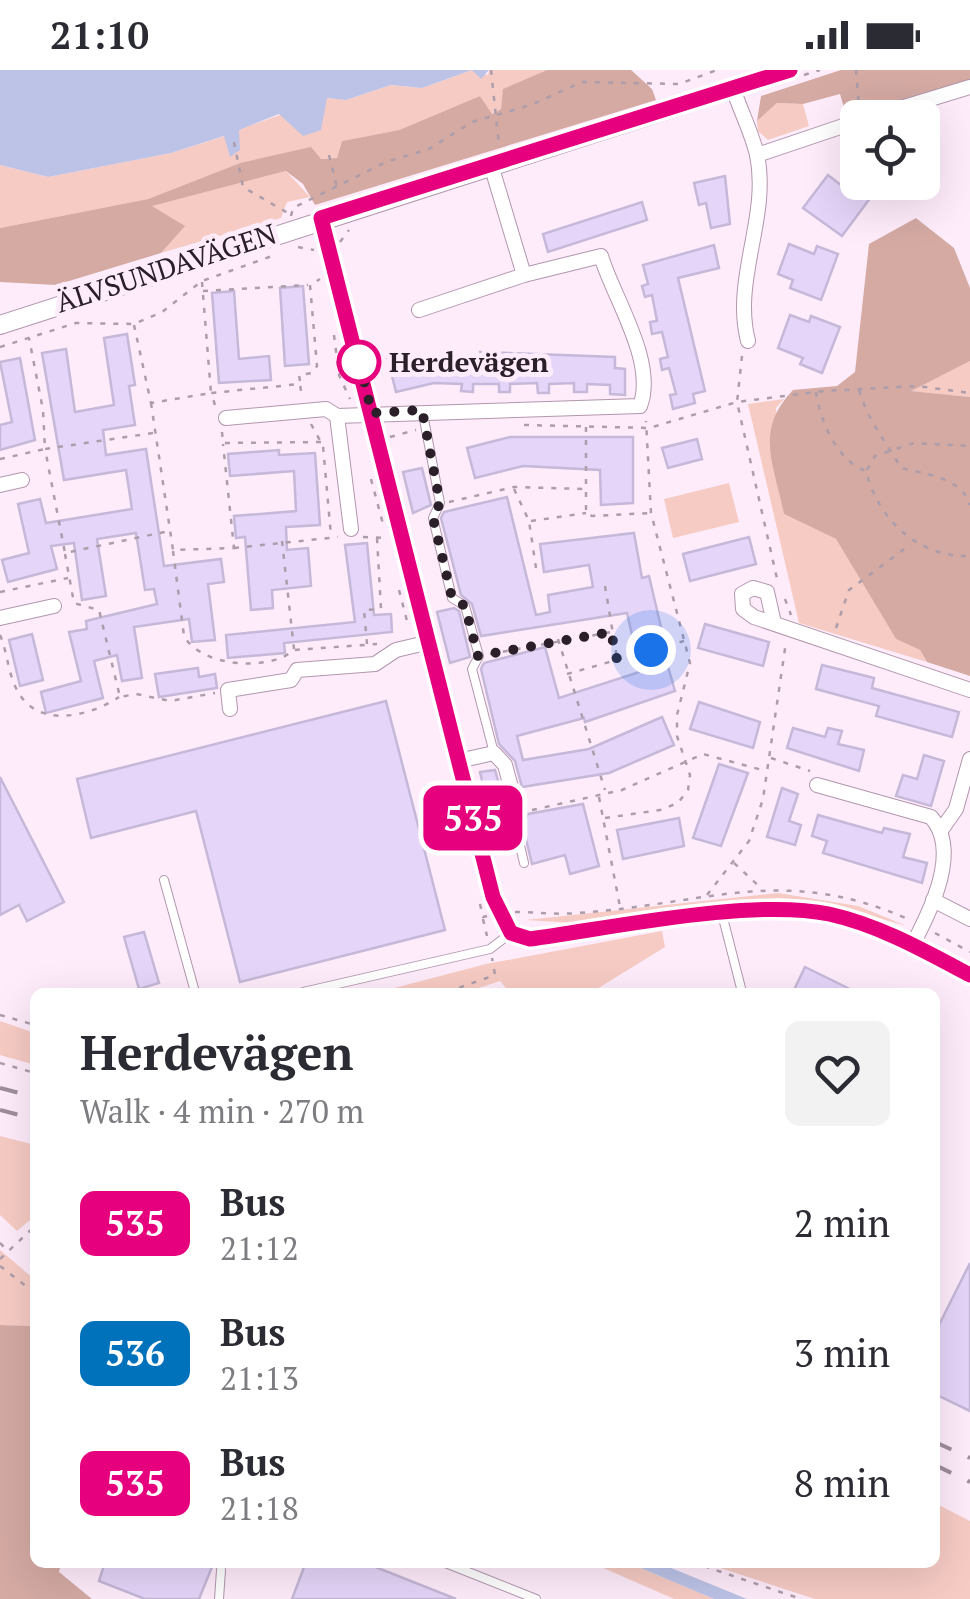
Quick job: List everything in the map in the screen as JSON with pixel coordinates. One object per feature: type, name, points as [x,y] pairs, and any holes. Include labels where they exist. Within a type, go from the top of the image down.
[{"type":"street","name":"ÄLVSUNDAVÄGEN","points":[[0,325],[292,220],[321,218],[790,70]]},
{"type":"street","points":[[927,100],[970,87]]},
{"type":"street","points":[[733,88],[757,155],[756,220],[742,314],[748,340]]},
{"type":"street","points":[[757,155],[840,126]]},
{"type":"street","points":[[496,163],[524,275]]},
{"type":"street","points":[[321,218],[364,414],[378,440],[423,643],[499,914],[511,933],[530,939],[722,914],[796,910],[826,914],[913,944],[970,975]]},
{"type":"street","points":[[226,418],[326,409],[337,416],[422,410],[640,406],[646,392],[626,309],[610,287],[601,256],[524,275],[419,310]]},
{"type":"street","points":[[337,416],[351,533]]},
{"type":"street","points":[[0,485],[22,480]]},
{"type":"street","points":[[0,618],[54,606]]},
{"type":"street","points":[[774,623],[881,656],[890,665],[970,690]]},
{"type":"street","points":[[230,709],[228,690],[291,680],[297,670],[375,664],[396,650],[423,643]]},
{"type":"street","points":[[458,761],[494,753],[505,765],[518,813]]},
{"type":"street","points":[[942,829],[956,809],[970,760]]},
{"type":"street","points":[[818,785],[931,817],[942,829],[946,843],[933,900],[913,944]]},
{"type":"street","points":[[933,900],[970,920]]},
{"type":"lane","points":[[422,410],[440,503],[433,518],[452,598],[465,606],[478,656],[472,669],[494,753]]},
{"type":"lane","points":[[518,813],[514,820],[524,863]]},
{"type":"lane","points":[[164,880],[194,988]]},
{"type":"lane","points":[[722,914],[741,988]]},
{"type":"lane","points":[[320,988],[490,948],[511,933]]},
{"type":"lane","points":[[458,1568],[536,1599]]},
{"type":"lane","points":[[219,1599],[221,1570]]},
{"type":"path","points":[[491,70],[496,163]]},
{"type":"path","points":[[234,142],[243,187],[292,220],[337,187],[386,162],[429,148],[472,122],[582,82],[680,84],[717,70]]},
{"type":"path","points":[[856,70],[858,100]]},
{"type":"path","points":[[329,154],[337,187]]},
{"type":"path","points":[[0,347],[76,323],[134,324],[162,312],[202,281],[300,246],[314,251],[325,293]]},
{"type":"path","points":[[203,291],[310,285],[321,278]]},
{"type":"path","points":[[202,281],[211,393],[223,443],[234,548]]},
{"type":"path","points":[[310,285],[317,366],[312,374],[299,374],[304,411],[321,442],[332,536]]},
{"type":"path","points":[[333,322],[339,375],[364,414]]},
{"type":"path","points":[[134,324],[151,403],[190,646],[220,664],[286,657],[294,650],[366,644],[396,650]]},
{"type":"path","points":[[29,338],[43,410],[45,450],[74,602],[98,610],[120,697]]},
{"type":"path","points":[[151,403],[300,384]]},
{"type":"path","points":[[514,425],[649,428],[736,402],[816,392],[917,386],[970,392]]},
{"type":"path","points":[[859,389],[870,426],[900,468],[937,475],[969,496],[970,505]]},
{"type":"path","points":[[816,392],[820,418],[833,433],[838,451],[853,466],[866,471],[880,506],[912,543],[938,555],[970,556]]},
{"type":"path","points":[[605,818],[660,810],[678,803],[690,776],[677,715],[689,680],[685,640],[650,513],[649,428],[640,406]]},
{"type":"path","points":[[586,426],[586,513]]},
{"type":"path","points":[[378,440],[424,428]]},
{"type":"path","points":[[0,459],[153,433]]},
{"type":"path","points":[[223,443],[321,442]]},
{"type":"path","points":[[866,471],[875,456],[914,444],[970,446]]},
{"type":"path","points":[[173,550],[234,548],[351,533],[389,538],[377,512],[371,478]]},
{"type":"path","points":[[440,503],[514,488],[586,489]]},
{"type":"path","points":[[514,488],[529,521],[536,568]]},
{"type":"path","points":[[529,521],[586,513],[650,513]]},
{"type":"path","points":[[65,553],[169,532]]},
{"type":"path","points":[[366,644],[364,610],[381,609],[377,538]]},
{"type":"path","points":[[282,541],[297,670]]},
{"type":"path","points":[[833,641],[850,590],[912,543]]},
{"type":"path","points":[[396,574],[403,610],[423,643]]},
{"type":"path","points":[[0,592],[70,578]]},
{"type":"path","points":[[605,586],[617,660]]},
{"type":"path","points":[[478,656],[611,632]]},
{"type":"path","points":[[0,634],[16,690],[39,713],[51,718],[104,708],[120,697],[136,694],[170,701],[228,690]]},
{"type":"path","points":[[558,639],[606,794]]},
{"type":"path","points":[[567,674],[685,640]]},
{"type":"path","points":[[518,813],[606,794],[703,754],[767,772]]},
{"type":"path","points":[[770,757],[808,768],[818,785]]},
{"type":"path","points":[[599,795],[620,908]]},
{"type":"path","points":[[733,862],[762,889]]},
{"type":"path","points":[[478,897],[483,916],[620,908],[779,888],[852,899],[922,926],[970,952]]},
{"type":"path","points":[[0,1015],[30,1024]]},
{"type":"path","points":[[0,1064],[30,1072]]},
{"type":"path","points":[[0,1259],[30,1231]]},
{"type":"path","points":[[0,1243],[9,1252]]},
{"type":"path","points":[[0,1266],[30,1288]]},
{"type":"path","points":[[710,1568],[801,1599]]},
{"type":"shaded area","points":[[472,70],[488,75],[489,70],[547,70],[504,89],[501,109],[491,114],[480,96],[399,130],[342,141],[337,158],[240,163],[148,199],[0,228],[0,165],[48,177],[171,153],[225,136],[230,156],[238,130],[327,98],[346,100],[391,85],[422,88]]},
{"type":"shaded area","points":[[547,70],[631,70],[652,89],[656,100],[315,205],[303,184],[286,171],[152,206],[185,226],[161,253],[56,285],[0,282],[0,228],[148,199],[240,163],[311,147],[321,159],[337,158],[342,141],[399,130],[480,96],[492,114],[501,109],[503,89]]},
{"type":"shaded area","points":[[841,70],[970,70],[970,82],[902,100],[842,100],[840,94],[803,104],[777,103],[757,121],[761,96]]},
{"type":"shaded area","points":[[777,103],[803,104],[809,126],[768,140],[758,131],[757,121]]},
{"type":"shaded area","points":[[286,171],[310,197],[287,202],[281,218],[161,253],[184,226],[150,206]]},
{"type":"shaded area","points":[[916,218],[954,248],[970,288],[970,361],[911,391],[970,397],[970,676],[927,662],[920,650],[896,639],[836,539],[784,514],[770,449],[774,420],[793,390],[837,386],[855,372],[869,244]]},
{"type":"shaded area","points":[[970,361],[970,397],[909,391]]},
{"type":"shaded area","points":[[784,399],[776,408],[784,514],[836,539],[896,639],[920,650],[927,662],[799,623],[748,404]]},
{"type":"shaded area","points":[[729,483],[739,522],[673,538],[664,499]]},
{"type":"shaded area","points":[[778,893],[858,906],[907,926],[820,902],[778,898],[574,923],[526,920]]},
{"type":"shaded area","points":[[662,931],[665,947],[598,988],[506,988],[500,981],[479,988],[394,988],[486,964]]},
{"type":"shaded area","points":[[0,1021],[30,1031],[30,1064],[0,1055]]},
{"type":"shaded area","points":[[0,1136],[30,1144],[30,1220],[17,1231],[0,1215]]},
{"type":"shaded area","points":[[0,1250],[30,1276],[30,1326],[0,1325]]},
{"type":"shaded area","points":[[0,1325],[30,1326],[30,1568],[60,1568],[59,1572],[92,1599],[0,1599]]},
{"type":"shaded area","points":[[940,1506],[970,1521],[970,1599],[815,1599],[720,1568],[940,1568]]},
{"type":"shaded area","points":[[603,1568],[641,1568],[714,1599],[674,1599]]},
{"type":"water","points":[[0,70],[472,70],[422,88],[391,85],[346,100],[327,98],[321,130],[303,136],[279,114],[239,130],[240,150],[230,157],[224,136],[171,153],[48,177],[0,165]]},
{"type":"water","points":[[472,70],[489,70],[481,79]]},
{"type":"water","points":[[641,1568],[671,1568],[747,1599],[714,1599]]},
{"type":"building","points":[[828,175],[840,184],[840,200],[869,200],[842,236],[803,208]]},
{"type":"building","points":[[725,176],[730,224],[711,228],[706,203],[699,205],[694,183]]},
{"type":"building","points":[[642,202],[647,220],[548,252],[543,234]]},
{"type":"building","points":[[789,244],[814,254],[817,246],[838,254],[821,300],[790,288],[793,280],[778,274]]},
{"type":"building","points":[[714,245],[719,268],[678,278],[705,391],[693,394],[695,403],[673,409],[670,395],[676,394],[669,368],[662,370],[660,359],[668,357],[662,332],[652,334],[650,322],[657,321],[652,295],[645,297],[642,286],[648,284],[643,265]]},
{"type":"building","points":[[303,286],[309,364],[285,366],[280,288]]},
{"type":"building","points":[[234,291],[239,359],[269,356],[271,380],[219,383],[212,293]]},
{"type":"building","points":[[790,315],[809,322],[811,316],[840,327],[822,373],[800,364],[803,358],[778,348]]},
{"type":"building","points":[[127,334],[135,385],[129,386],[135,425],[103,430],[106,455],[146,449],[164,566],[221,559],[224,582],[208,584],[215,640],[192,642],[189,619],[134,627],[142,678],[122,681],[117,655],[94,661],[103,698],[46,713],[41,692],[81,681],[69,632],[87,629],[86,621],[157,604],[154,589],[145,590],[136,533],[97,539],[106,596],[82,600],[74,543],[51,546],[57,569],[8,582],[2,560],[29,553],[18,504],[40,499],[46,523],[132,509],[126,470],[64,480],[42,353],[66,349],[75,412],[114,405],[104,338]]},
{"type":"building","points":[[407,352],[410,366],[444,355],[480,356],[480,352],[615,357],[615,368],[625,369],[625,395],[610,394],[610,385],[587,384],[587,392],[574,392],[574,383],[549,384],[549,393],[538,393],[537,383],[510,384],[510,392],[499,392],[499,384],[473,384],[473,392],[461,391],[462,384],[434,383],[396,392],[387,356]]},
{"type":"building","points":[[20,358],[35,440],[0,450],[0,425],[12,422],[0,362]]},
{"type":"building","points":[[510,437],[633,437],[633,503],[601,505],[600,470],[523,466],[475,478],[467,448]]},
{"type":"building","points":[[697,439],[702,459],[668,468],[662,448]]},
{"type":"building","points":[[279,450],[279,455],[315,453],[320,525],[286,527],[287,550],[308,548],[311,586],[272,590],[273,608],[251,610],[245,537],[236,538],[234,516],[296,511],[294,471],[230,476],[228,454]]},
{"type":"building","points":[[422,468],[431,505],[413,513],[403,472]]},
{"type":"building","points":[[507,497],[536,615],[550,612],[548,595],[593,587],[589,565],[544,572],[540,544],[634,533],[642,578],[649,576],[664,640],[635,648],[627,613],[481,636],[472,604],[461,595],[441,518],[444,512]]},
{"type":"building","points":[[749,537],[756,564],[690,581],[683,554]]},
{"type":"building","points":[[367,543],[374,615],[391,614],[392,632],[284,643],[285,653],[228,658],[226,635],[355,622],[345,545]]},
{"type":"building","points":[[454,608],[459,611],[470,657],[450,663],[437,612]]},
{"type":"building","points":[[705,624],[769,642],[763,666],[698,648]]},
{"type":"building","points":[[32,634],[43,680],[20,686],[9,640]]},
{"type":"building","points":[[545,647],[559,698],[667,663],[675,691],[585,722],[584,718],[517,736],[523,760],[589,749],[662,717],[674,745],[609,773],[522,787],[515,761],[499,744],[481,669],[484,663]]},
{"type":"building","points":[[822,665],[874,678],[872,688],[959,712],[952,737],[876,716],[879,706],[816,689]]},
{"type":"building","points":[[198,668],[199,677],[215,674],[217,688],[159,697],[155,674]]},
{"type":"building","points":[[386,701],[445,930],[240,982],[196,811],[91,838],[77,779]]},
{"type":"building","points":[[699,702],[760,722],[753,748],[690,729]]},
{"type":"building","points":[[793,728],[825,737],[828,728],[842,731],[838,744],[864,750],[859,771],[787,748]]},
{"type":"building","points":[[924,755],[944,761],[931,806],[896,796],[903,775],[917,779]]},
{"type":"building","points":[[719,764],[748,773],[721,846],[693,838]]},
{"type":"building","points":[[495,770],[508,816],[491,820],[480,772]]},
{"type":"building","points":[[0,777],[64,902],[27,921],[19,905],[0,915]]},
{"type":"building","points":[[782,788],[798,794],[789,821],[801,825],[795,845],[767,837]]},
{"type":"building","points":[[583,804],[599,866],[570,874],[565,855],[532,864],[522,823],[528,814]]},
{"type":"building","points":[[818,815],[882,833],[884,828],[910,834],[903,857],[927,863],[922,883],[823,853],[827,841],[812,836]]},
{"type":"building","points":[[679,818],[684,846],[623,859],[617,830]]},
{"type":"building","points":[[144,932],[159,983],[139,988],[124,937]]},
{"type":"building","points":[[805,967],[848,988],[795,988]]},
{"type":"building","points":[[970,1263],[970,1411],[940,1396],[940,1323]]},
{"type":"building","points":[[103,1568],[212,1568],[199,1599],[145,1599],[99,1581]]},
{"type":"building","points":[[304,1568],[378,1568],[456,1599],[292,1599]]},
{"type":"railway","points":[[0,1088],[30,1096]]},
{"type":"railway","points":[[0,1110],[30,1118]]},
{"type":"railway","points":[[940,1444],[970,1458]]},
{"type":"railway","points":[[940,1467],[970,1482]]},
{"type":"bus line","name":"535","points":[[790,70],[321,218],[493,897],[511,933],[530,939],[722,914],[796,910],[857,921],[913,944],[970,975]]},
{"type":"place","name":"Herdevägen","points":[[359,362]]},
{"type":"route","points":[[359,362],[355,346],[372,413],[422,410],[440,503],[433,518],[452,598],[465,606],[478,656],[611,632],[617,660],[651,650]]}]
